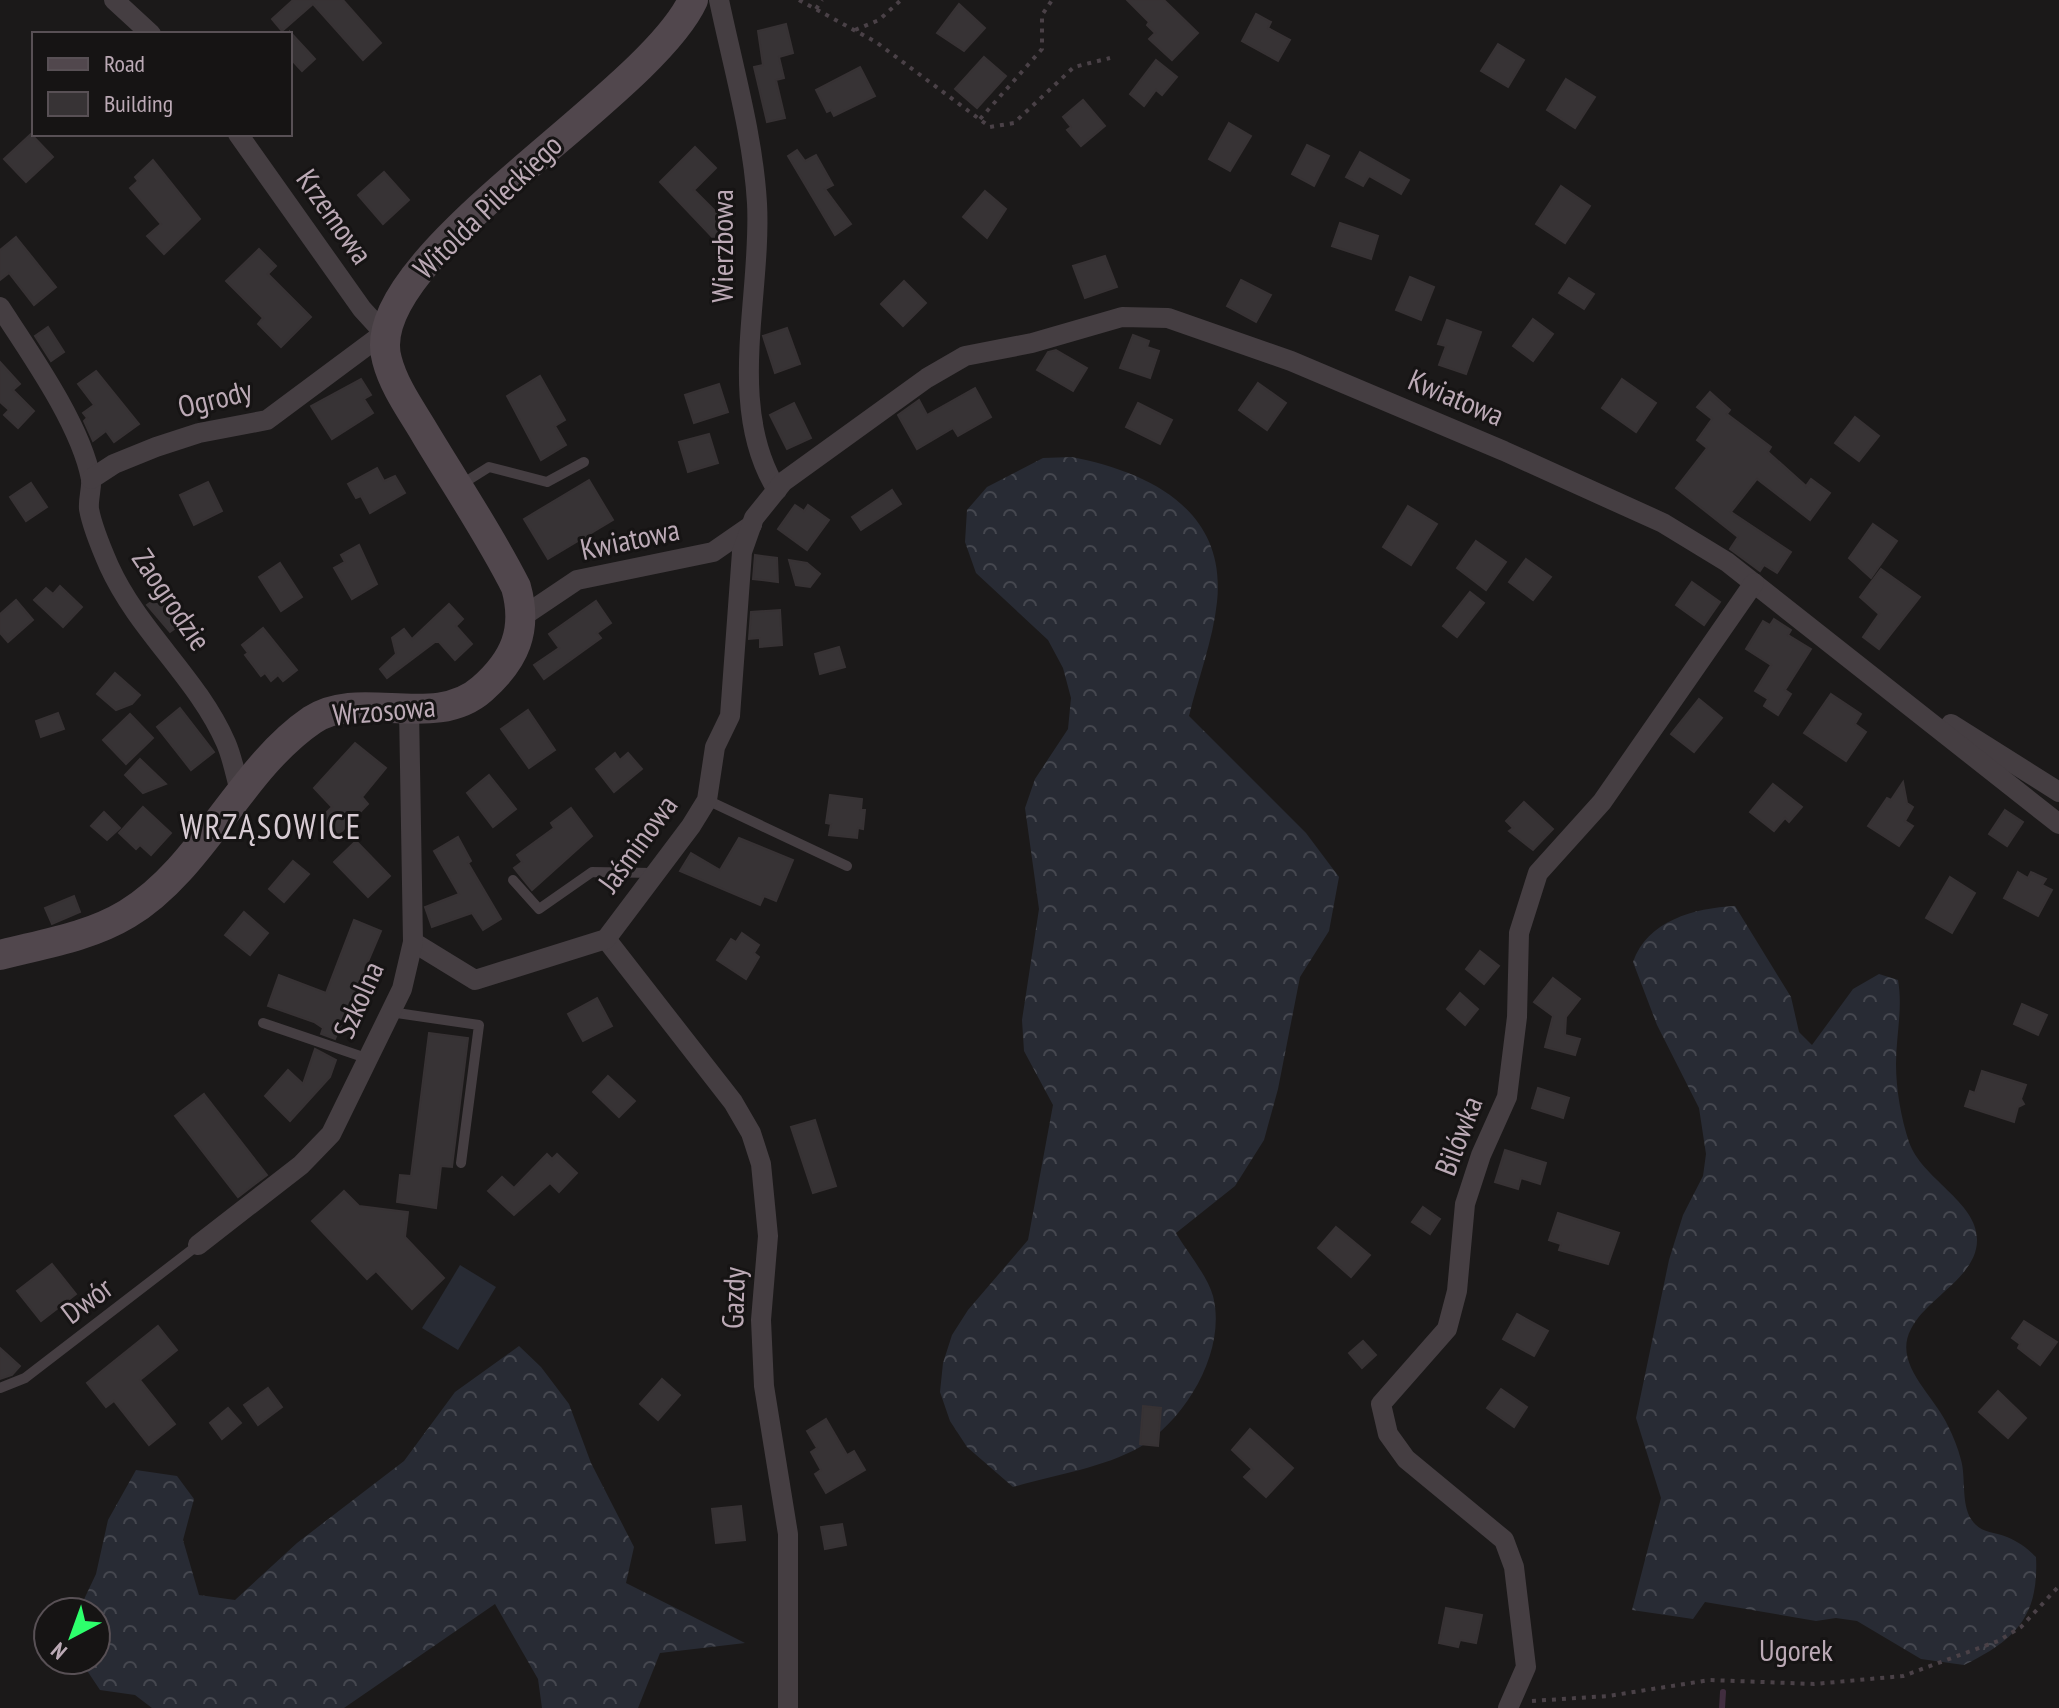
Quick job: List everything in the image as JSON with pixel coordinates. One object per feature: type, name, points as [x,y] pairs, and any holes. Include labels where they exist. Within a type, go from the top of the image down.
[{"type":"street","points":[[114,0],[149,32]]},
{"type":"street","name":"Witolda Pileckiego","points":[[384,333],[391,309],[434,254],[512,179],[654,55],[682,22],[693,0]]},
{"type":"street","name":"Wierzbowa","points":[[719,0],[750,146],[757,202],[749,371],[761,465],[777,490]]},
{"type":"street","name":"Krzemowa","points":[[239,136],[362,309],[384,333]]},
{"type":"street","name":"Zaogrodzie","points":[[0,307],[55,395],[91,479],[89,509],[109,565],[152,637],[176,662],[203,700],[227,743],[241,795]]},
{"type":"street","name":"Kwiatowa","points":[[777,490],[927,378],[965,356],[1032,343],[1122,317],[1168,318],[1291,361],[1504,451],[1663,523],[1727,562],[2059,824]]},
{"type":"street","points":[[384,333],[386,359],[393,376],[508,571],[522,617]]},
{"type":"street","name":"Ogrody","points":[[91,479],[114,464],[170,442],[267,420],[384,333]]},
{"type":"street","name":"Jaśminowa","points":[[413,942],[475,980],[606,939],[707,800],[715,747],[730,716],[742,552],[752,525],[777,490]]},
{"type":"street","name":"Kwiatowa","points":[[522,617],[577,580],[713,552],[752,525]]},
{"type":"street","name":"Bilówka","points":[[1511,1705],[1526,1667],[1514,1567],[1504,1540],[1406,1459],[1388,1434],[1381,1404],[1447,1329],[1457,1291],[1465,1204],[1481,1155],[1507,1097],[1517,1017],[1519,933],[1538,873],[1602,802],[1754,583]]},
{"type":"street","name":"Wrzosowa","points":[[0,955],[86,933],[130,913],[155,893],[294,735],[314,719],[347,709],[450,706],[479,692],[514,652],[522,617]]},
{"type":"street","points":[[1876,680],[1908,694],[1972,739],[2059,792]]},
{"type":"street","name":"Szkolna","points":[[198,1245],[301,1165],[331,1134],[402,989],[413,942],[409,709]]},
{"type":"street","name":"Gazdy","points":[[606,939],[733,1102],[751,1133],[761,1164],[768,1236],[761,1320],[764,1386],[788,1534],[788,1708]]},
{"type":"lane","points":[[457,487],[489,467],[547,482],[584,462]]},
{"type":"lane","points":[[707,800],[847,866]]},
{"type":"lane","points":[[513,880],[539,909],[592,872],[654,873]]},
{"type":"lane","points":[[389,1012],[479,1025],[461,1163]]},
{"type":"lane","points":[[263,1023],[366,1058]]},
{"type":"lane","name":"Dwór","points":[[0,1388],[25,1378],[198,1245]]},
{"type":"path","points":[[799,0],[855,30],[990,127],[1014,123],[1074,67],[1110,58]]},
{"type":"path","points":[[816,9],[822,0]]},
{"type":"path","points":[[855,30],[879,20],[901,0]]},
{"type":"path","points":[[980,119],[1042,49],[1040,27],[1052,0]]},
{"type":"path","name":"Ugorek","points":[[1511,1705],[1608,1696],[1710,1680],[1814,1684],[1903,1676],[1998,1641],[2021,1627],[2059,1586]]},
{"type":"green space","points":[[1072,457],[1128,473],[1154,485],[1177,500],[1196,519],[1209,542],[1217,570],[1217,602],[1209,645],[1189,716],[1306,833],[1339,877],[1329,931],[1300,977],[1278,1089],[1264,1140],[1235,1186],[1176,1233],[1202,1272],[1213,1296],[1216,1317],[1214,1339],[1199,1382],[1173,1419],[1140,1447],[1094,1466],[1013,1487],[967,1447],[950,1421],[940,1392],[943,1363],[952,1335],[968,1310],[1028,1240],[1053,1105],[1024,1051],[1022,1020],[1039,909],[1025,808],[1035,779],[1068,729],[1071,698],[1063,668],[1048,640],[976,573],[965,542],[967,510],[987,487],[1043,458]]},
{"type":"green space","points":[[1735,906],[1791,997],[1799,1032],[1812,1045],[1853,989],[1879,974],[1898,980],[1900,1001],[1896,1074],[1909,1142],[1915,1155],[1959,1202],[1975,1226],[1975,1252],[1969,1265],[1918,1318],[1907,1342],[1907,1355],[1955,1442],[1971,1519],[1983,1530],[2011,1539],[2033,1554],[2036,1557],[2036,1578],[2028,1611],[2020,1624],[1997,1646],[1964,1665],[1921,1659],[1857,1621],[1836,1618],[1816,1621],[1705,1602],[1693,1619],[1632,1610],[1661,1498],[1636,1418],[1669,1260],[1683,1215],[1703,1176],[1706,1154],[1699,1108],[1657,1025],[1633,962],[1649,936],[1674,919],[1704,910]]},
{"type":"green space","points":[[460,1265],[496,1287],[458,1350],[422,1328]]},
{"type":"green space","points":[[519,1346],[541,1367],[569,1404],[591,1463],[634,1547],[626,1583],[745,1643],[660,1653],[638,1708],[542,1708],[538,1679],[495,1604],[344,1708],[152,1708],[135,1695],[100,1690],[91,1676],[112,1676],[112,1596],[86,1596],[96,1574],[108,1520],[136,1470],[177,1476],[194,1499],[183,1540],[199,1595],[235,1600],[297,1543],[404,1461],[455,1392]]},
{"type":"building","points":[[293,0],[343,0],[381,43],[363,60],[313,4],[282,31],[272,19]]},
{"type":"building","points":[[1127,0],[1164,0],[1198,33],[1172,60],[1149,39],[1155,33],[1147,25],[1149,22]]},
{"type":"building","points":[[959,4],[985,28],[964,51],[937,33]]},
{"type":"building","points":[[1256,14],[1271,22],[1268,28],[1290,40],[1278,61],[1242,41]]},
{"type":"building","points":[[786,24],[793,53],[779,57],[784,78],[776,80],[785,118],[767,122],[754,67],[763,65],[758,31]]},
{"type":"building","points":[[292,34],[315,59],[302,71],[292,60]]},
{"type":"building","points":[[1498,44],[1524,60],[1508,87],[1481,71]]},
{"type":"building","points":[[984,57],[1006,76],[977,108],[955,89]]},
{"type":"building","points":[[1156,60],[1177,77],[1162,95],[1156,90],[1144,106],[1130,94]]},
{"type":"building","points":[[860,67],[875,96],[834,116],[831,110],[827,112],[816,90]]},
{"type":"building","points":[[1566,79],[1595,97],[1575,128],[1547,110]]},
{"type":"building","points":[[1083,100],[1105,126],[1081,146],[1067,130],[1071,127],[1063,117]]},
{"type":"building","points":[[1229,123],[1251,136],[1230,171],[1209,159]]},
{"type":"building","points":[[31,134],[53,157],[26,182],[4,159]]},
{"type":"building","points":[[1307,145],[1329,156],[1314,186],[1292,174]]},
{"type":"building","points":[[695,147],[716,168],[694,190],[733,229],[718,243],[660,182]]},
{"type":"building","points":[[797,150],[805,161],[816,155],[833,185],[825,189],[851,224],[835,235],[788,156]]},
{"type":"building","points":[[1360,152],[1409,180],[1401,194],[1369,176],[1363,186],[1346,177]]},
{"type":"building","points":[[153,160],[200,219],[164,254],[147,236],[161,224],[130,188],[138,181],[135,177]]},
{"type":"building","points":[[384,172],[409,200],[383,224],[358,195]]},
{"type":"building","points":[[1561,186],[1590,206],[1565,243],[1536,224]]},
{"type":"building","points":[[985,191],[1006,209],[987,238],[963,217]]},
{"type":"building","points":[[1340,223],[1378,236],[1371,259],[1332,246]]},
{"type":"building","points":[[16,237],[56,287],[34,305],[9,273],[0,280],[0,250]]},
{"type":"building","points":[[259,249],[276,266],[268,274],[311,317],[281,347],[258,324],[263,318],[226,281]]},
{"type":"building","points":[[1105,256],[1117,287],[1085,298],[1073,266]]},
{"type":"building","points":[[1410,277],[1434,287],[1421,320],[1396,310]]},
{"type":"building","points":[[1569,278],[1594,294],[1584,309],[1559,293]]},
{"type":"building","points":[[1241,280],[1271,295],[1256,322],[1227,306]]},
{"type":"building","points":[[904,281],[926,303],[903,326],[881,304]]},
{"type":"building","points":[[1533,319],[1553,334],[1533,361],[1513,346]]},
{"type":"building","points":[[1447,320],[1481,332],[1466,374],[1439,365],[1446,346],[1438,344]]},
{"type":"building","points":[[48,327],[64,352],[51,361],[35,336]]},
{"type":"building","points":[[787,328],[800,364],[775,373],[763,336]]},
{"type":"building","points":[[1133,335],[1149,341],[1147,347],[1159,351],[1150,378],[1120,368]]},
{"type":"building","points":[[1056,350],[1087,368],[1073,391],[1037,370],[1048,352]]},
{"type":"building","points":[[0,362],[20,384],[13,390],[34,411],[18,428],[4,415],[9,410],[0,402]]},
{"type":"building","points":[[96,371],[139,424],[114,442],[106,431],[93,441],[84,421],[87,418],[83,413],[94,405],[78,384]]},
{"type":"building","points":[[540,376],[565,420],[555,426],[566,445],[541,460],[507,396]]},
{"type":"building","points":[[361,379],[371,395],[364,399],[373,413],[332,439],[311,406]]},
{"type":"building","points":[[1622,379],[1656,403],[1636,432],[1602,408]]},
{"type":"building","points":[[1258,383],[1286,403],[1267,430],[1239,410]]},
{"type":"building","points":[[719,384],[728,412],[694,423],[685,395]]},
{"type":"building","points":[[975,388],[991,417],[958,436],[953,428],[917,449],[898,415],[919,400],[927,415]]},
{"type":"building","points":[[1710,392],[1730,410],[1727,414],[1771,447],[1768,452],[1806,486],[1811,479],[1830,493],[1810,520],[1757,479],[1731,512],[1791,552],[1777,573],[1764,565],[1760,571],[1730,549],[1738,537],[1676,488],[1707,448],[1697,440],[1712,419],[1697,407]]},
{"type":"building","points":[[794,403],[811,438],[787,449],[770,415]]},
{"type":"building","points":[[1138,403],[1172,420],[1160,444],[1126,427]]},
{"type":"building","points":[[1855,417],[1879,436],[1859,461],[1835,443]]},
{"type":"building","points":[[709,434],[718,463],[688,472],[679,442]]},
{"type":"building","points":[[377,468],[384,481],[395,476],[405,493],[370,513],[361,496],[356,498],[348,484]]},
{"type":"building","points":[[589,480],[613,520],[548,559],[524,519]]},
{"type":"building","points":[[208,482],[222,511],[194,525],[180,495]]},
{"type":"building","points":[[31,483],[47,507],[26,521],[10,497]]},
{"type":"building","points":[[892,490],[901,504],[861,530],[852,517]]},
{"type":"building","points":[[795,505],[804,511],[808,505],[829,520],[807,550],[778,529]]},
{"type":"building","points":[[1408,506],[1437,524],[1411,565],[1383,547]]},
{"type":"building","points":[[1873,524],[1897,541],[1871,578],[1849,558]]},
{"type":"building","points":[[1476,541],[1506,562],[1486,590],[1457,568]]},
{"type":"building","points":[[359,545],[377,584],[352,599],[334,568],[345,562],[341,555]]},
{"type":"building","points":[[755,555],[777,558],[778,582],[753,579]]},
{"type":"building","points":[[1526,559],[1551,577],[1533,600],[1509,582]]},
{"type":"building","points":[[789,560],[807,563],[820,574],[810,587],[796,585]]},
{"type":"building","points":[[280,563],[302,597],[281,611],[259,577]]},
{"type":"building","points":[[1881,569],[1920,597],[1879,649],[1863,637],[1879,614],[1860,597]]},
{"type":"building","points":[[1692,582],[1720,602],[1704,625],[1676,605]]},
{"type":"building","points":[[60,586],[82,607],[63,627],[34,600],[46,588],[53,594]]},
{"type":"building","points":[[167,591],[188,619],[170,632],[147,605]]},
{"type":"building","points":[[1470,592],[1484,603],[1457,637],[1443,626]]},
{"type":"building","points":[[16,600],[33,620],[8,642],[0,633],[0,614]]},
{"type":"building","points":[[596,601],[611,623],[597,633],[601,638],[544,679],[534,665],[559,648],[549,634]]},
{"type":"building","points":[[449,604],[463,619],[456,626],[472,644],[455,660],[439,642],[435,642],[387,678],[380,669],[396,654],[392,638],[404,629],[412,639]]},
{"type":"building","points":[[780,610],[782,645],[760,647],[760,638],[749,639],[751,612]]},
{"type":"building","points":[[1774,619],[1791,630],[1788,635],[1811,649],[1785,690],[1791,694],[1778,715],[1764,706],[1768,699],[1755,691],[1771,665],[1746,649],[1763,621],[1770,625]]},
{"type":"building","points":[[263,628],[297,670],[283,681],[278,675],[271,681],[265,673],[261,676],[245,655],[248,653],[242,645]]},
{"type":"building","points":[[839,647],[845,667],[820,674],[815,654]]},
{"type":"building","points":[[115,673],[140,695],[132,704],[116,710],[97,694]]},
{"type":"building","points":[[1831,694],[1861,714],[1855,724],[1866,732],[1846,761],[1804,733]]},
{"type":"building","points":[[1699,699],[1722,718],[1694,752],[1671,734]]},
{"type":"building","points":[[180,708],[214,752],[191,770],[157,727]]},
{"type":"building","points":[[528,710],[555,750],[529,768],[501,729]]},
{"type":"building","points":[[58,713],[64,729],[41,737],[36,721]]},
{"type":"building","points":[[130,714],[153,738],[126,764],[103,740]]},
{"type":"building","points":[[355,743],[386,768],[362,797],[368,804],[337,836],[320,819],[332,807],[314,788]]},
{"type":"building","points":[[615,753],[620,760],[628,753],[642,769],[614,792],[596,769]]},
{"type":"building","points":[[140,759],[166,784],[143,793],[125,775]]},
{"type":"building","points":[[489,775],[516,809],[493,827],[467,793]]},
{"type":"building","points":[[1903,782],[1907,803],[1913,807],[1905,821],[1913,826],[1899,846],[1868,826],[1887,798],[1891,800]]},
{"type":"building","points":[[1773,784],[1802,807],[1789,822],[1785,818],[1774,831],[1750,812]]},
{"type":"building","points":[[830,795],[862,799],[861,810],[865,810],[863,829],[858,828],[857,838],[829,835],[831,824],[826,823]]},
{"type":"building","points":[[1524,802],[1553,829],[1533,850],[1509,831],[1513,828],[1506,821]]},
{"type":"building","points":[[143,807],[171,833],[151,855],[140,845],[136,849],[119,833]]},
{"type":"building","points":[[571,808],[592,836],[532,890],[514,868],[522,862],[517,855],[554,828],[551,823]]},
{"type":"building","points":[[2005,810],[2023,822],[2007,846],[1989,834]]},
{"type":"building","points":[[104,812],[120,828],[107,840],[91,826]]},
{"type":"building","points":[[458,837],[471,861],[468,863],[501,919],[483,930],[472,913],[432,927],[425,907],[459,894],[434,851]]},
{"type":"building","points":[[739,838],[793,860],[776,901],[764,896],[760,905],[680,871],[691,853],[720,870]]},
{"type":"building","points":[[356,841],[390,876],[368,897],[334,862]]},
{"type":"building","points":[[293,861],[309,874],[284,902],[269,889]]},
{"type":"building","points":[[2018,872],[2028,878],[2031,872],[2046,879],[2042,885],[2052,890],[2038,916],[2004,898]]},
{"type":"building","points":[[1950,877],[1975,893],[1952,933],[1926,918]]},
{"type":"building","points":[[74,896],[80,912],[52,924],[45,908]]},
{"type":"building","points":[[244,912],[268,933],[250,955],[225,935]]},
{"type":"building","points":[[354,920],[381,931],[335,1039],[321,1034],[323,1028],[314,1022],[268,1006],[279,975],[326,993]]},
{"type":"building","points":[[742,933],[759,945],[754,953],[759,957],[746,979],[717,960],[731,939],[736,942]]},
{"type":"building","points":[[1480,951],[1499,966],[1484,984],[1466,969]]},
{"type":"building","points":[[1553,978],[1580,999],[1566,1017],[1565,1035],[1580,1039],[1575,1055],[1545,1047],[1553,1016],[1534,1002]]},
{"type":"building","points":[[1460,993],[1478,1009],[1465,1025],[1447,1009]]},
{"type":"building","points":[[597,998],[612,1026],[583,1041],[568,1014]]},
{"type":"building","points":[[2022,1004],[2047,1015],[2038,1035],[2014,1024]]},
{"type":"building","points":[[429,1033],[468,1038],[452,1167],[441,1166],[436,1208],[397,1202],[400,1175],[411,1176]]},
{"type":"building","points":[[315,1049],[336,1060],[330,1077],[290,1121],[265,1096],[288,1070],[303,1084]]},
{"type":"building","points":[[1982,1071],[2026,1085],[2021,1099],[2024,1104],[2018,1107],[2014,1122],[1965,1106],[1970,1091],[1975,1093]]},
{"type":"building","points":[[608,1076],[635,1101],[619,1117],[593,1092]]},
{"type":"building","points":[[1538,1088],[1569,1098],[1563,1118],[1532,1108]]},
{"type":"building","points":[[204,1094],[267,1175],[238,1197],[175,1116]]},
{"type":"building","points":[[815,1120],[836,1186],[813,1193],[791,1127]]},
{"type":"building","points":[[1505,1150],[1546,1163],[1540,1184],[1521,1178],[1518,1189],[1495,1182]]},
{"type":"building","points":[[547,1154],[552,1159],[557,1154],[577,1173],[559,1192],[550,1183],[514,1215],[488,1191],[502,1177],[514,1188]]},
{"type":"building","points":[[344,1191],[359,1206],[408,1212],[405,1237],[444,1278],[412,1309],[376,1271],[367,1279],[312,1221]]},
{"type":"building","points":[[1423,1207],[1440,1219],[1430,1234],[1412,1222]]},
{"type":"building","points":[[1558,1213],[1619,1233],[1608,1264],[1559,1250],[1561,1244],[1549,1240]]},
{"type":"building","points":[[1336,1227],[1370,1255],[1351,1277],[1318,1248]]},
{"type":"building","points":[[52,1264],[76,1294],[41,1321],[17,1291]]},
{"type":"building","points":[[1517,1314],[1548,1331],[1534,1356],[1503,1339]]},
{"type":"building","points":[[2024,1321],[2057,1342],[2040,1365],[2018,1348],[2020,1344],[2012,1338]]},
{"type":"building","points":[[158,1326],[177,1350],[140,1380],[175,1424],[149,1445],[114,1401],[106,1407],[87,1383]]},
{"type":"building","points":[[1363,1341],[1376,1355],[1362,1368],[1349,1353]]},
{"type":"building","points":[[0,1348],[20,1366],[12,1375],[0,1379]]},
{"type":"building","points":[[662,1379],[680,1395],[658,1420],[640,1404]]},
{"type":"building","points":[[268,1388],[282,1407],[258,1425],[244,1405]]},
{"type":"building","points":[[1501,1389],[1527,1407],[1514,1427],[1487,1408]]},
{"type":"building","points":[[1998,1391],[2026,1418],[2008,1438],[1979,1412]]},
{"type":"building","points":[[1143,1406],[1161,1408],[1158,1446],[1140,1444]]},
{"type":"building","points":[[228,1408],[241,1423],[222,1439],[210,1423]]},
{"type":"building","points":[[826,1419],[847,1455],[854,1451],[865,1470],[826,1493],[815,1474],[821,1470],[811,1452],[817,1448],[807,1431]]},
{"type":"building","points":[[1250,1429],[1293,1468],[1266,1497],[1244,1477],[1252,1469],[1232,1450]]},
{"type":"building","points":[[741,1506],[745,1540],[716,1543],[712,1509]]},
{"type":"building","points":[[842,1524],[846,1545],[825,1549],[821,1527]]},
{"type":"building","points":[[1446,1608],[1482,1615],[1476,1643],[1460,1640],[1458,1647],[1439,1643]]},
{"type":"waterway","points":[[1722,1708],[1723,1692]]},
{"type":"district","name":"WRZĄSOWICE","points":[[271,827]]}]
